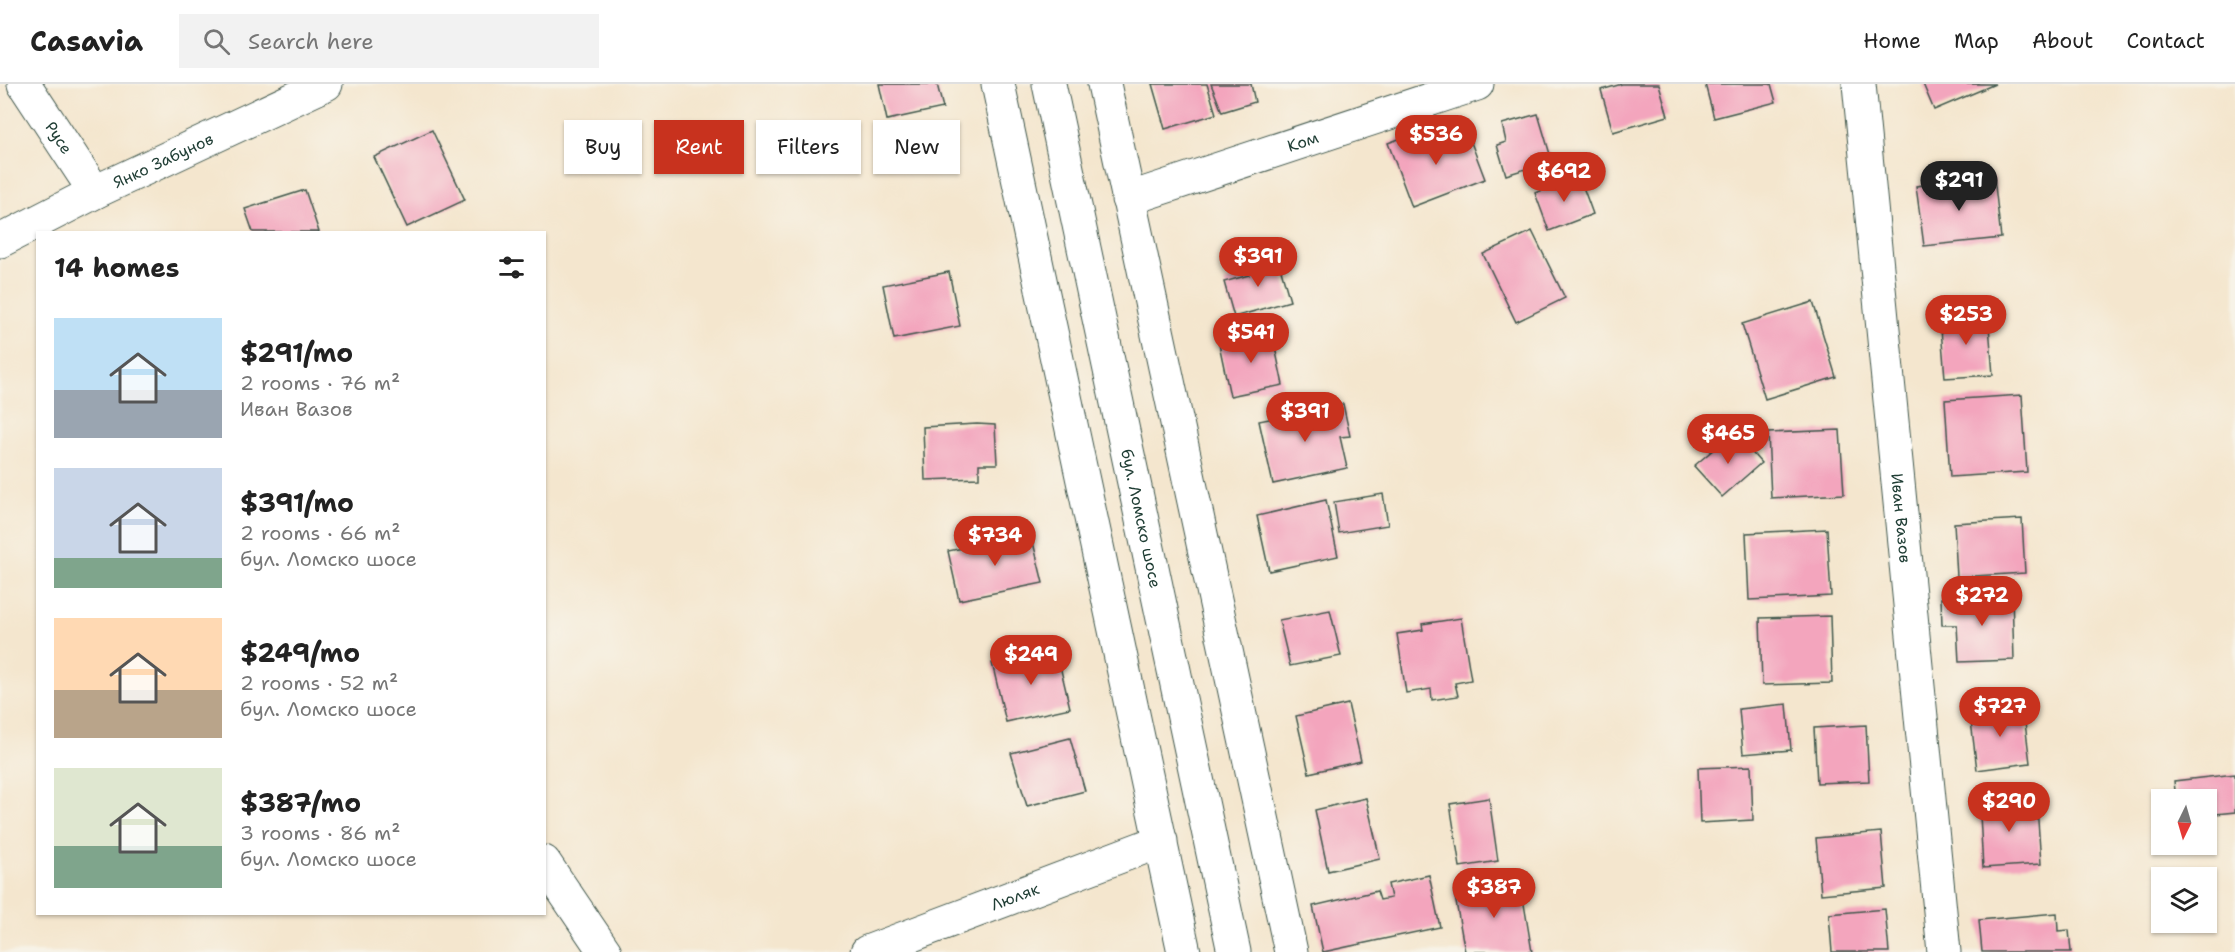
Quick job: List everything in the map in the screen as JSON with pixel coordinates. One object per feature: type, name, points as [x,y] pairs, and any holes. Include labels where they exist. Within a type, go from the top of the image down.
[{"type":"street","name":"Русе","points":[[24,84],[95,192]]},
{"type":"street","name":"Янко Забунов","points":[[0,241],[95,192],[326,84]]},
{"type":"street","points":[[998,84],[1184,952]]},
{"type":"street","name":"бул. Ломско шосе","points":[[1048,84],[1234,952]]},
{"type":"street","points":[[1104,84],[1291,952]]},
{"type":"street","name":"Ком","points":[[1128,199],[1477,84]]},
{"type":"street","name":"Иван Вазов","points":[[1859,84],[1944,952]]},
{"type":"street","name":"Люляк","points":[[867,952],[1161,841]]},
{"type":"street","points":[[546,865],[606,952]]},
{"type":"building","points":[[879,84],[937,84],[943,108],[887,120]]},
{"type":"building","points":[[1152,84],[1207,84],[1216,114],[1165,129]]},
{"type":"building","points":[[1211,84],[1251,84],[1255,102],[1222,112]]},
{"type":"building","points":[[1622,84],[1659,84],[1668,116],[1613,132],[1601,90]]},
{"type":"building","points":[[1705,84],[1771,84],[1776,102],[1714,118]]},
{"type":"building","points":[[1923,84],[1995,84],[1934,110]]},
{"type":"building","points":[[1538,114],[1552,161],[1506,175],[1497,145],[1506,142],[1502,124]]},
{"type":"building","points":[[1466,129],[1485,179],[1412,207],[1388,143],[1415,133],[1420,146]]},
{"type":"building","points":[[432,130],[465,200],[407,227],[374,157]]},
{"type":"building","points":[[1579,176],[1593,214],[1549,231],[1535,193]]},
{"type":"building","points":[[1994,177],[2001,238],[1924,246],[1916,186]]},
{"type":"building","points":[[305,190],[319,231],[253,231],[245,209]]},
{"type":"building","points":[[1532,231],[1565,298],[1516,322],[1483,254]]},
{"type":"building","points":[[1277,256],[1290,301],[1234,317],[1224,282],[1249,275],[1246,265]]},
{"type":"building","points":[[949,272],[960,326],[894,339],[883,285]]},
{"type":"building","points":[[1813,302],[1836,377],[1765,399],[1742,324]]},
{"type":"building","points":[[1988,314],[1993,375],[1945,378],[1940,317]]},
{"type":"building","points":[[1272,333],[1283,385],[1230,396],[1219,344]]},
{"type":"building","points":[[2022,395],[2027,472],[1950,477],[1945,400]]},
{"type":"building","points":[[1343,404],[1350,436],[1340,437],[1347,468],[1273,484],[1259,421]]},
{"type":"building","points":[[995,425],[997,464],[979,464],[979,478],[925,480],[923,427]]},
{"type":"building","points":[[1840,430],[1844,494],[1771,498],[1768,433]]},
{"type":"building","points":[[1734,432],[1761,463],[1722,497],[1694,466]]},
{"type":"building","points":[[1383,494],[1388,525],[1339,533],[1334,502]]},
{"type":"building","points":[[1326,500],[1338,556],[1269,571],[1257,516]]},
{"type":"building","points":[[2022,519],[2025,573],[1957,577],[1954,523]]},
{"type":"building","points":[[1827,529],[1831,596],[1749,600],[1746,533]]},
{"type":"building","points":[[1031,534],[1043,583],[959,600],[948,551]]},
{"type":"building","points":[[2012,595],[2014,660],[1959,662],[1957,625],[1942,625],[1941,598]]},
{"type":"building","points":[[1330,610],[1341,656],[1290,666],[1279,620]]},
{"type":"building","points":[[1830,616],[1832,683],[1762,685],[1760,618]]},
{"type":"building","points":[[1461,618],[1471,680],[1455,683],[1458,696],[1432,700],[1431,689],[1406,693],[1397,634],[1423,630],[1422,624]]},
{"type":"building","points":[[1056,649],[1070,708],[1006,722],[992,663]]},
{"type":"building","points":[[1348,704],[1361,761],[1309,773],[1296,716]]},
{"type":"building","points":[[1787,704],[1791,750],[1743,754],[1739,709]]},
{"type":"building","points":[[2023,707],[2030,763],[1977,770],[1970,713]]},
{"type":"building","points":[[1866,725],[1869,781],[1817,783],[1814,728]]},
{"type":"building","points":[[1070,738],[1085,791],[1027,806],[1011,753]]},
{"type":"building","points":[[1751,766],[1753,820],[1700,823],[1698,768]]},
{"type":"building","points":[[2235,774],[2235,812],[2217,814],[2217,789],[2175,789],[2174,781]]},
{"type":"building","points":[[2014,795],[2015,808],[2037,806],[2041,864],[1983,868],[1979,797]]},
{"type":"building","points":[[1366,798],[1380,859],[1328,871],[1315,810]]},
{"type":"building","points":[[1489,798],[1498,861],[1460,867],[1450,804]]},
{"type":"building","points":[[1881,832],[1886,888],[1821,894],[1816,838]]},
{"type":"building","points":[[1429,875],[1440,927],[1323,952],[1313,906],[1377,891],[1380,900],[1391,898],[1388,884]]},
{"type":"building","points":[[1520,880],[1532,952],[1465,952],[1454,891]]},
{"type":"building","points":[[1885,909],[1889,952],[1832,952],[1829,914]]},
{"type":"building","points":[[2057,913],[2058,931],[2069,930],[2071,952],[1982,952],[1979,920]]}]
